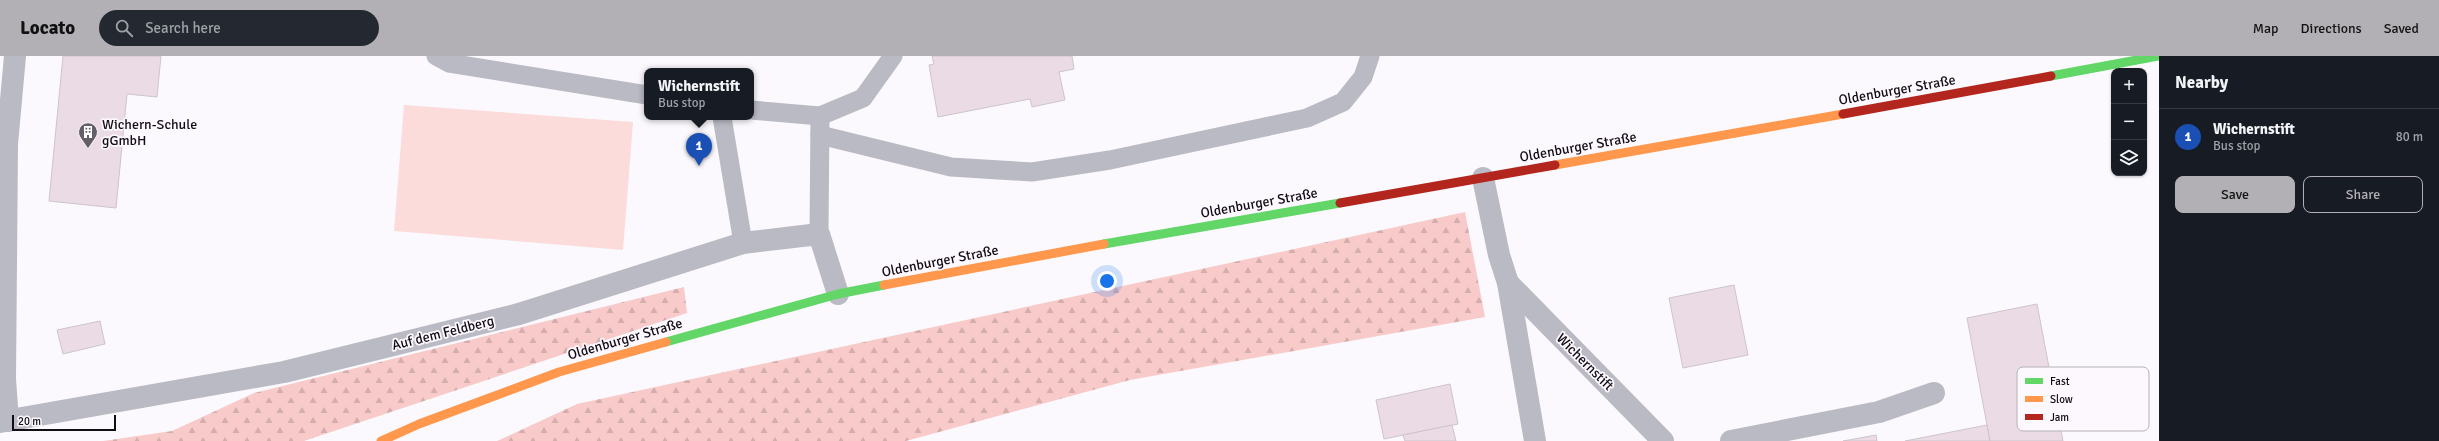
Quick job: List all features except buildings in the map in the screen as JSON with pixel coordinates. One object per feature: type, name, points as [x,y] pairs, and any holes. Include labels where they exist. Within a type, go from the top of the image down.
[{"type":"main road","name":"Oldenburger Straße","points":[[381,441],[419,424],[559,372],[838,294],[1113,242],[1483,178],[2158,56]]},
{"type":"street","points":[[4,422],[6,379],[6,144],[15,56]]},
{"type":"street","name":"Wichernstift","points":[[1483,178],[1498,255],[1508,283],[1535,441]]},
{"type":"street","points":[[819,234],[838,294]]},
{"type":"street","name":"Auf dem Feldberg","points":[[4,422],[284,372],[519,314],[743,243],[819,234]]},
{"type":"street","name":"Wichernstift","points":[[1508,283],[1663,441]]},
{"type":"street","points":[[1731,441],[1879,412],[1934,393]]},
{"type":"lane","points":[[436,56],[448,63],[644,96]]},
{"type":"lane","points":[[754,110],[820,116],[864,98],[893,56]]},
{"type":"lane","points":[[820,135],[951,167],[1032,172],[1110,160],[1307,118],[1343,102],[1363,77],[1370,56]]},
{"type":"lane","points":[[819,234],[820,116]]},
{"type":"lane","points":[[722,120],[743,243]]},
{"type":"green space","points":[[1465,212],[1485,317],[1130,380],[906,441],[497,441],[577,404]]},
{"type":"green space","points":[[684,287],[687,313],[304,441],[103,441],[172,431],[254,393]]},
{"type":"shaded area","points":[[404,105],[633,122],[623,250],[394,231]]},
{"type":"traffic: fast","points":[[2051,76],[2158,56]]},
{"type":"traffic: fast","points":[[1104,244],[1340,203]]},
{"type":"traffic: fast","points":[[666,342],[838,294],[884,285]]},
{"type":"traffic: slow","points":[[1555,165],[1843,114]]},
{"type":"traffic: slow","points":[[884,285],[1104,244]]},
{"type":"traffic: slow","points":[[381,441],[419,424],[559,372],[666,342]]},
{"type":"traffic: jam","points":[[1843,114],[2051,76]]},
{"type":"traffic: jam","points":[[1340,203],[1555,165]]},
{"type":"place","name":"Wichern-Schule gGmbH","points":[[88,149]]},
{"type":"place","name":"Wichernstift","points":[[699,166]]}]
